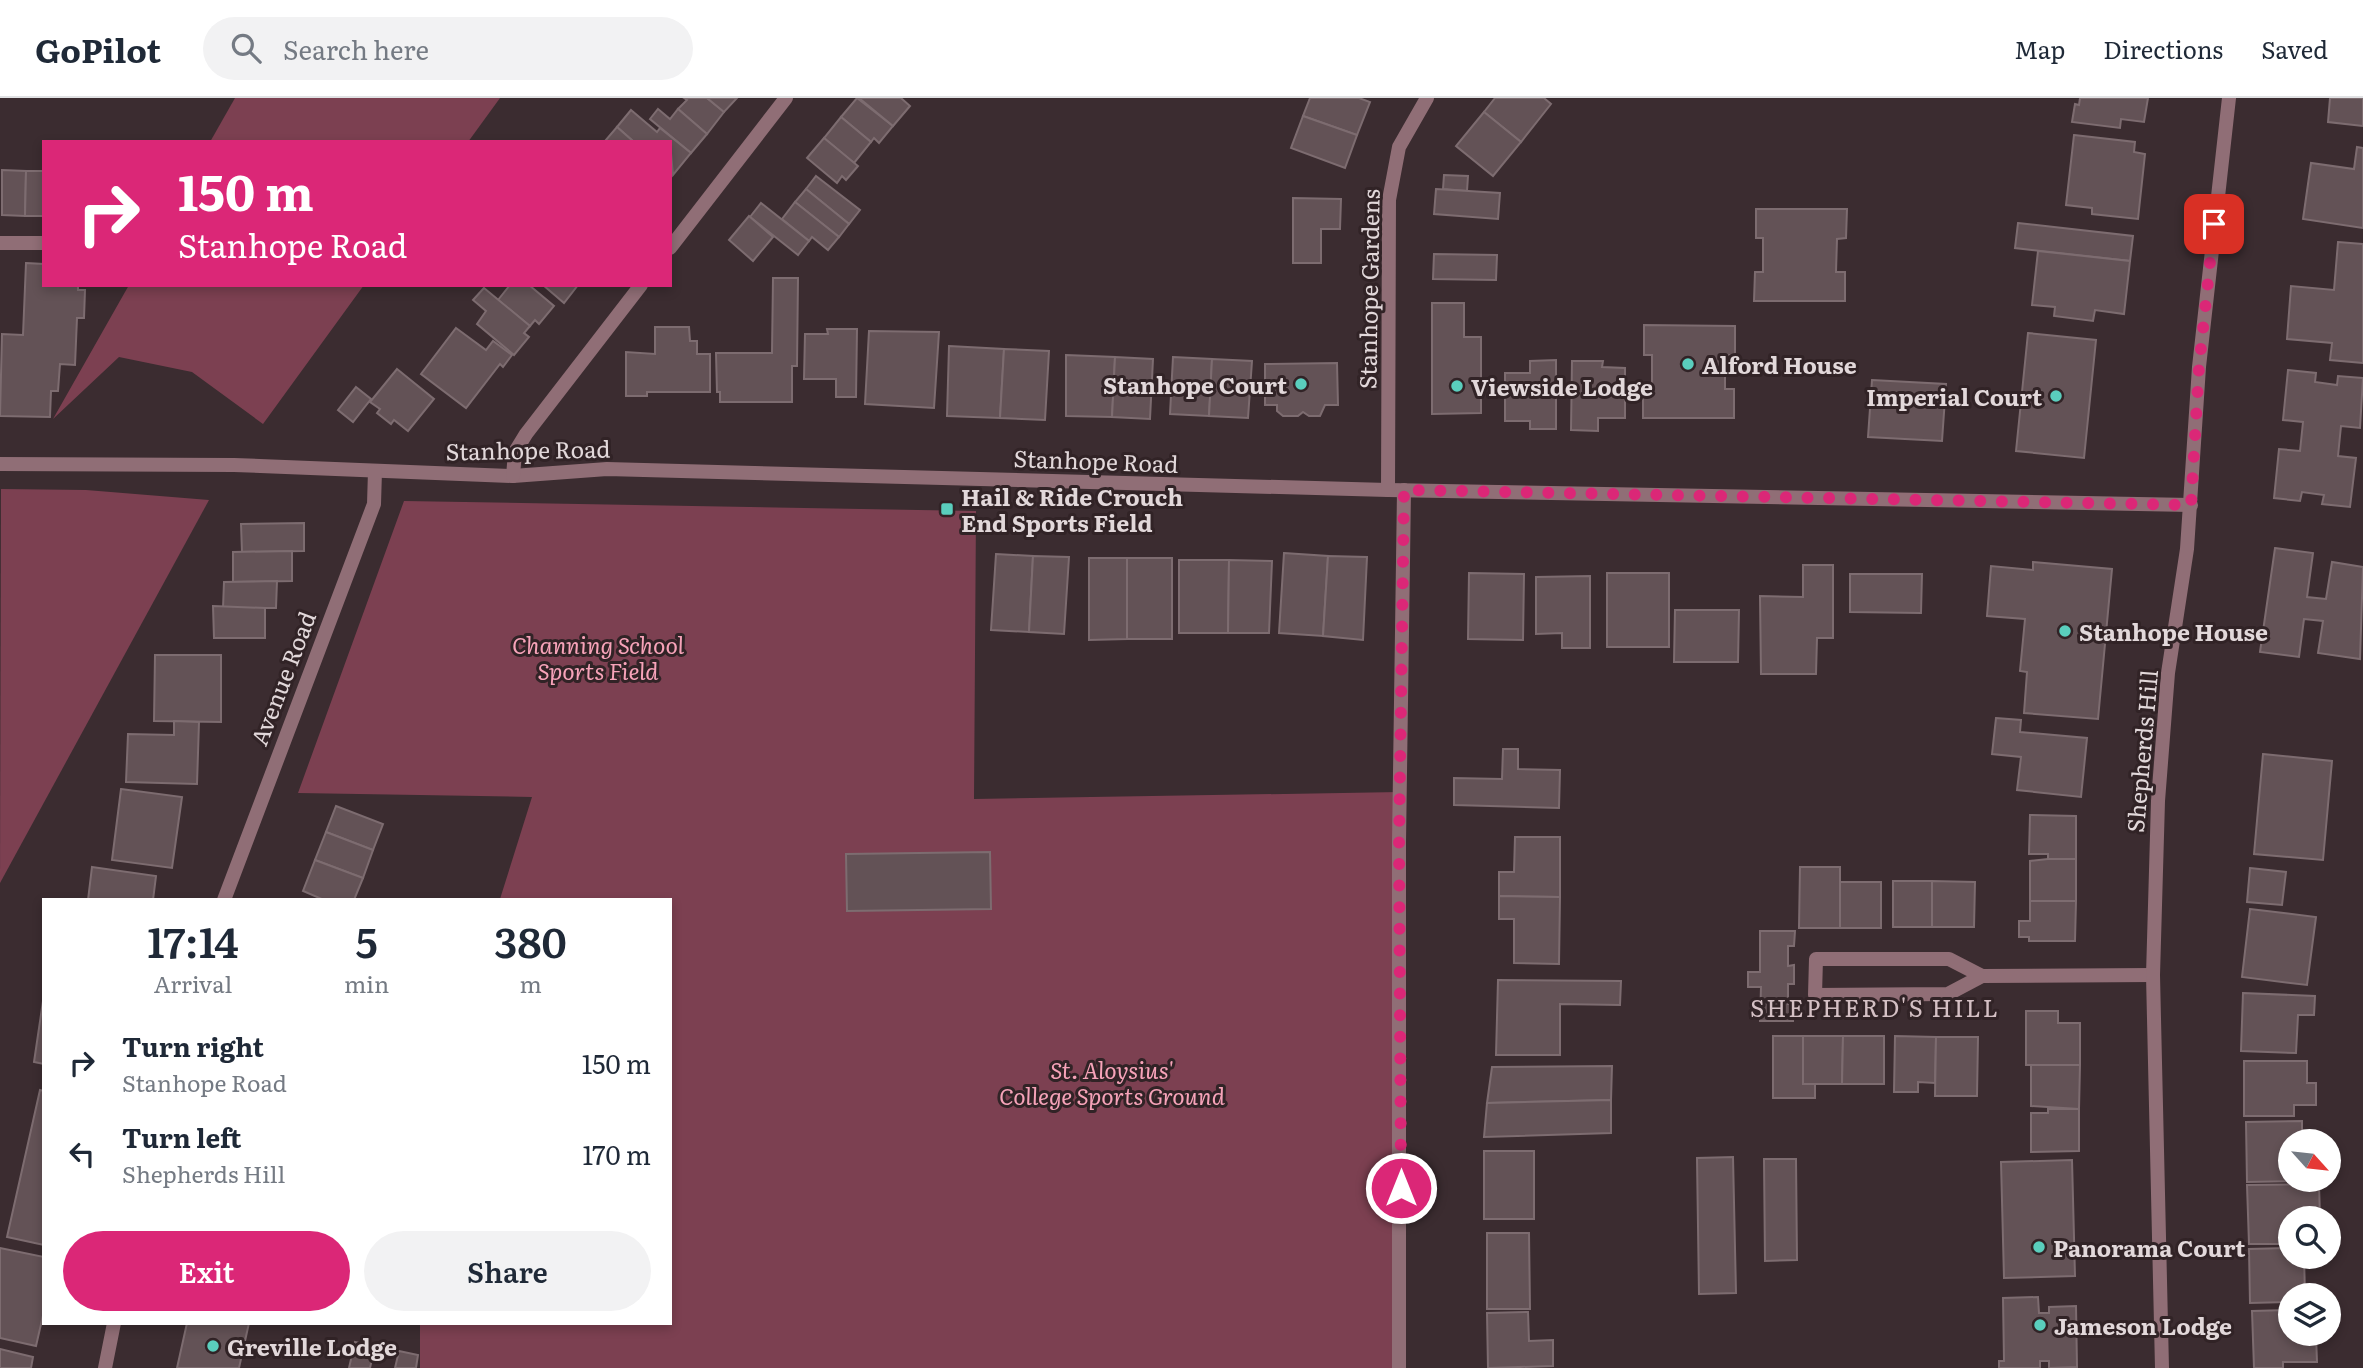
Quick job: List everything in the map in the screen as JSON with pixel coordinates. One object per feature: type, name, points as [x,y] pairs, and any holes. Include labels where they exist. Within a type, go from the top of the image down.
[{"type":"street","points":[[672,245],[786,98]]},
{"type":"street","name":"Stanhope Gardens","points":[[1388,490],[1389,200],[1399,146],[1427,98]]},
{"type":"street","name":"Shepherds Hill","points":[[2162,1368],[2153,975],[2159,778],[2168,673],[2176,638],[2191,505],[2199,367],[2229,98]]},
{"type":"street","points":[[0,243],[42,243]]},
{"type":"street","points":[[513,476],[516,452],[526,434],[639,287]]},
{"type":"street","name":"Stanhope Road","points":[[0,464],[234,465],[513,476],[607,469],[1388,490],[2191,505]]},
{"type":"street","name":"Avenue Road","points":[[225,898],[374,505],[375,471]]},
{"type":"street","points":[[1399,1368],[1399,775],[1404,490]]},
{"type":"street","points":[[1982,976],[1950,959],[1816,959],[1815,995],[1948,994],[1982,976],[2153,975]]},
{"type":"street","points":[[105,1368],[114,1325]]},
{"type":"green space","points":[[235,98],[500,98],[469,140],[211,140]]},
{"type":"green space","points":[[128,287],[363,287],[263,424],[192,372],[119,357],[53,419]]},
{"type":"green space","points":[[1,489],[86,490],[209,500],[0,883]]},
{"type":"green space","name":"St. Aloysius' College Sports Ground","points":[[404,501],[976,511],[974,799],[1400,792],[1399,1368],[420,1368],[420,1325],[672,1325],[672,898],[500,898],[532,797],[298,793]]},
{"type":"building","points":[[684,98],[707,98],[724,112],[707,134],[678,109],[687,100]]},
{"type":"building","points":[[707,98],[737,98],[724,112]]},
{"type":"building","points":[[857,98],[893,126],[879,143],[874,138],[871,142],[841,117]]},
{"type":"building","points":[[859,98],[901,98],[910,106],[893,126]]},
{"type":"building","points":[[1310,98],[1359,98],[1370,102],[1357,135],[1303,116]]},
{"type":"building","points":[[1495,98],[1544,98],[1551,104],[1521,142],[1484,112]]},
{"type":"building","points":[[2080,98],[2148,98],[2144,122],[2121,119],[2120,128],[2072,122],[2075,104],[2079,105]]},
{"type":"building","points":[[2330,98],[2363,98],[2363,126],[2328,122]]},
{"type":"building","points":[[658,109],[670,119],[678,109],[707,134],[691,153],[650,119]]},
{"type":"building","points":[[631,110],[657,132],[660,128],[691,153],[673,175],[672,140],[632,140],[617,127]]},
{"type":"building","points":[[1484,112],[1521,142],[1493,176],[1456,146]]},
{"type":"building","points":[[1303,116],[1357,135],[1345,168],[1291,148]]},
{"type":"building","points":[[841,117],[871,142],[854,163],[824,138]]},
{"type":"building","points":[[617,127],[632,140],[606,140]]},
{"type":"building","points":[[2074,135],[2135,142],[2134,152],[2145,154],[2138,219],[2092,214],[2092,208],[2066,205]]},
{"type":"building","points":[[824,138],[858,166],[846,180],[842,176],[837,183],[807,158]]},
{"type":"building","points":[[2357,147],[2363,148],[2363,228],[2303,219],[2311,163],[2354,169]]},
{"type":"building","points":[[2,170],[26,171],[25,216],[2,215]]},
{"type":"building","points":[[26,171],[42,171],[42,216],[25,216]]},
{"type":"building","points":[[1444,175],[1468,176],[1467,191],[1443,189]]},
{"type":"building","points":[[816,176],[860,210],[849,224],[806,189]]},
{"type":"building","points":[[806,189],[849,224],[839,237],[795,202]]},
{"type":"building","points":[[1436,189],[1500,193],[1498,219],[1434,214]]},
{"type":"building","points":[[1293,198],[1341,199],[1340,229],[1321,229],[1321,263],[1293,263]]},
{"type":"building","points":[[795,202],[839,237],[828,250],[812,237],[809,241],[782,219]]},
{"type":"building","points":[[761,203],[809,241],[798,255],[750,217]]},
{"type":"building","name":"Alford House","points":[[1756,209],[1847,209],[1846,238],[1837,239],[1836,272],[1845,272],[1845,301],[1754,301],[1755,272],[1763,272],[1763,238],[1756,238]]},
{"type":"building","points":[[749,216],[773,237],[753,261],[729,240]]},
{"type":"building","points":[[2018,223],[2133,236],[2130,261],[2015,248]]},
{"type":"building","points":[[2338,242],[2363,244],[2363,363],[2330,360],[2332,343],[2287,339],[2291,286],[2334,290]]},
{"type":"building","points":[[2038,251],[2130,261],[2124,314],[2095,310],[2093,321],[2054,316],[2055,307],[2032,305]]},
{"type":"building","points":[[1434,254],[1497,255],[1496,280],[1433,279]]},
{"type":"building","points":[[26,263],[42,264],[42,287],[78,287],[78,290],[85,290],[84,318],[77,318],[75,365],[60,364],[58,391],[51,391],[50,417],[0,416],[2,334],[23,335]]},
{"type":"building","points":[[773,278],[798,278],[797,366],[792,366],[792,402],[720,402],[720,392],[717,392],[716,353],[772,353]]},
{"type":"building","points":[[508,287],[531,287],[554,306],[539,324],[535,320],[530,326],[498,300]]},
{"type":"building","points":[[545,287],[576,287],[564,303]]},
{"type":"building","points":[[484,288],[530,326],[524,333],[529,337],[514,355],[477,324],[486,311],[473,300]]},
{"type":"building","name":"Viewside Lodge","points":[[1432,303],[1464,303],[1464,337],[1481,337],[1481,413],[1432,414]]},
{"type":"building","name":"Alford House","points":[[1644,325],[1735,326],[1735,355],[1725,355],[1725,389],[1734,389],[1734,418],[1643,418],[1643,388],[1652,389],[1652,355],[1644,355]]},
{"type":"building","points":[[655,327],[689,327],[690,341],[697,341],[697,354],[710,354],[710,392],[647,392],[647,396],[626,396],[626,352],[655,354]]},
{"type":"building","points":[[456,328],[486,350],[493,341],[512,355],[503,367],[500,364],[466,408],[421,374]]},
{"type":"building","points":[[827,329],[857,329],[856,397],[836,397],[836,379],[804,379],[805,334],[828,334]]},
{"type":"building","points":[[869,331],[939,332],[934,408],[865,404]]},
{"type":"building","name":"Imperial Court","points":[[2028,333],[2096,340],[2084,458],[2016,451]]},
{"type":"building","points":[[949,346],[1004,349],[1000,418],[947,416]]},
{"type":"building","points":[[1004,349],[1049,351],[1045,420],[1000,418]]},
{"type":"building","points":[[1066,355],[1115,357],[1112,417],[1066,416]]},
{"type":"building","points":[[1115,357],[1153,359],[1150,419],[1112,417]]},
{"type":"building","points":[[1173,357],[1212,359],[1209,416],[1170,414]]},
{"type":"building","points":[[1212,359],[1252,361],[1248,418],[1209,416]]},
{"type":"building","points":[[1556,360],[1556,429],[1530,429],[1530,421],[1505,421],[1505,373],[1530,373],[1530,361]]},
{"type":"building","points":[[1572,361],[1603,361],[1602,367],[1625,368],[1625,418],[1598,418],[1598,431],[1571,430]]},
{"type":"building","name":"Stanhope Court","points":[[1337,363],[1338,405],[1325,405],[1320,416],[1309,416],[1303,412],[1298,416],[1283,416],[1277,411],[1277,405],[1265,405],[1265,364]]},
{"type":"building","points":[[397,369],[434,399],[408,431],[394,420],[391,424],[377,413],[380,409],[370,402]]},
{"type":"building","points":[[2288,370],[2316,373],[2315,382],[2337,385],[2338,376],[2363,378],[2360,428],[2341,426],[2338,456],[2356,458],[2350,507],[2322,504],[2324,495],[2302,492],[2300,501],[2274,498],[2279,449],[2300,451],[2303,422],[2283,420]]},
{"type":"building","points":[[1872,380],[1946,384],[1942,441],[1868,437]]},
{"type":"building","points":[[356,387],[371,399],[353,422],[338,410]]},
{"type":"building","points":[[304,523],[304,551],[242,552],[241,524]]},
{"type":"building","points":[[2275,548],[2313,553],[2307,597],[2326,599],[2332,562],[2363,567],[2360,659],[2318,653],[2323,621],[2304,619],[2299,657],[2260,652]]},
{"type":"building","points":[[292,551],[292,581],[233,582],[233,552]]},
{"type":"building","points":[[1284,553],[1328,556],[1323,636],[1279,633]]},
{"type":"building","points":[[996,554],[1033,556],[1029,632],[991,630]]},
{"type":"building","points":[[1033,556],[1069,557],[1064,634],[1029,632]]},
{"type":"building","points":[[1328,556],[1367,557],[1363,640],[1323,636]]},
{"type":"building","points":[[1089,558],[1127,558],[1127,639],[1089,640]]},
{"type":"building","points":[[1127,558],[1172,558],[1172,639],[1127,639]]},
{"type":"building","points":[[1179,560],[1229,560],[1228,633],[1179,633]]},
{"type":"building","points":[[1229,560],[1272,561],[1269,633],[1228,633]]},
{"type":"building","name":"Stanhope House","points":[[2033,562],[2112,569],[2098,719],[2024,713],[2027,672],[2020,671],[2025,619],[1987,616],[1991,566],[2033,570]]},
{"type":"building","points":[[1803,565],[1833,565],[1833,638],[1817,638],[1816,674],[1761,674],[1760,596],[1803,597]]},
{"type":"building","points":[[1469,573],[1524,574],[1523,640],[1468,639]]},
{"type":"building","points":[[1607,573],[1669,573],[1669,647],[1607,647]]},
{"type":"building","points":[[1850,574],[1922,574],[1921,613],[1850,612]]},
{"type":"building","points":[[1590,576],[1590,648],[1562,648],[1562,633],[1536,634],[1536,577]]},
{"type":"building","points":[[277,581],[276,608],[223,608],[224,582]]},
{"type":"building","points":[[213,606],[265,608],[265,638],[214,638]]},
{"type":"building","points":[[1675,610],[1739,610],[1738,662],[1674,662]]},
{"type":"building","points":[[155,655],[221,655],[221,722],[154,721]]},
{"type":"building","points":[[1996,718],[2021,720],[2020,732],[2087,738],[2081,797],[2017,790],[2021,757],[1992,754]]},
{"type":"building","points":[[174,721],[199,722],[197,784],[126,782],[128,734],[174,735]]},
{"type":"building","points":[[1503,749],[1518,749],[1518,769],[1560,770],[1559,808],[1454,805],[1454,778],[1502,779]]},
{"type":"building","points":[[2263,754],[2332,761],[2323,860],[2254,854]]},
{"type":"building","points":[[121,789],[182,797],[172,868],[112,860]]},
{"type":"building","points":[[336,806],[383,824],[373,850],[326,832]]},
{"type":"building","points":[[2030,815],[2076,816],[2076,859],[2048,859],[2048,854],[2029,854]]},
{"type":"building","points":[[326,832],[373,850],[363,878],[315,860]]},
{"type":"building","points":[[1515,837],[1560,837],[1560,897],[1499,896],[1499,872],[1514,872]]},
{"type":"building","points":[[990,852],[991,909],[847,911],[846,854]]},
{"type":"building","points":[[2076,859],[2076,901],[2030,901],[2030,861]]},
{"type":"building","points":[[315,860],[363,878],[355,898],[319,898],[303,891]]},
{"type":"building","points":[[92,867],[156,876],[153,898],[88,898]]},
{"type":"building","points":[[1800,867],[1840,867],[1840,928],[1799,928]]},
{"type":"building","points":[[2250,868],[2286,872],[2282,905],[2247,902]]},
{"type":"building","points":[[1893,881],[1932,881],[1932,927],[1893,927]]},
{"type":"building","points":[[1932,881],[1975,882],[1974,927],[1932,927]]},
{"type":"building","points":[[1840,882],[1881,882],[1881,928],[1840,928]]},
{"type":"building","points":[[1499,896],[1560,897],[1559,964],[1514,963],[1514,919],[1499,919]]},
{"type":"building","points":[[2030,901],[2076,901],[2075,941],[2029,941],[2029,937],[2019,937],[2019,921],[2030,921]]},
{"type":"building","points":[[2250,909],[2316,917],[2307,985],[2242,977]]},
{"type":"building","points":[[1760,931],[1795,931],[1794,946],[1788,946],[1788,966],[1794,965],[1794,984],[1788,984],[1788,1004],[1793,1004],[1793,1021],[1760,1021],[1761,987],[1748,987],[1748,972],[1760,972]]},
{"type":"building","points":[[1498,980],[1621,981],[1620,1005],[1560,1004],[1560,1055],[1496,1055]]},
{"type":"building","points":[[2243,993],[2315,996],[2314,1015],[2298,1015],[2296,1053],[2241,1051]]},
{"type":"building","points":[[42,1008],[42,1064],[34,1062]]},
{"type":"building","points":[[2026,1011],[2058,1011],[2058,1023],[2080,1023],[2080,1065],[2026,1065]]},
{"type":"building","points":[[1773,1036],[1803,1036],[1803,1084],[1815,1084],[1815,1098],[1773,1098]]},
{"type":"building","points":[[1803,1036],[1843,1036],[1842,1084],[1803,1084]]},
{"type":"building","points":[[1843,1036],[1884,1036],[1884,1084],[1842,1084]]},
{"type":"building","points":[[1895,1036],[1936,1037],[1935,1083],[1918,1082],[1918,1092],[1894,1092]]},
{"type":"building","points":[[1936,1037],[1978,1037],[1977,1096],[1935,1096]]},
{"type":"building","points":[[2244,1061],[2307,1061],[2307,1083],[2316,1083],[2316,1105],[2294,1105],[2294,1116],[2244,1116]]},
{"type":"building","points":[[2031,1065],[2080,1065],[2079,1109],[2031,1106]]},
{"type":"building","points":[[1612,1066],[1611,1100],[1487,1103],[1492,1067]]},
{"type":"building","points":[[40,1090],[42,1245],[7,1237]]},
{"type":"building","points":[[1611,1100],[1611,1133],[1484,1137],[1487,1103]]},
{"type":"building","points":[[2048,1109],[2079,1109],[2079,1151],[2031,1152],[2031,1113],[2048,1113]]},
{"type":"building","points":[[2302,1121],[2302,1129],[2278,1129],[2278,1181],[2247,1182],[2246,1122]]},
{"type":"building","points":[[1484,1151],[1534,1151],[1534,1219],[1484,1219]]},
{"type":"building","points":[[1733,1157],[1736,1293],[1699,1294],[1697,1158]]},
{"type":"building","points":[[1764,1159],[1796,1159],[1797,1260],[1765,1261]]},
{"type":"building","name":"Panorama Court","points":[[2072,1160],[2075,1276],[2004,1278],[2001,1162]]},
{"type":"building","points":[[2247,1185],[2278,1185],[2278,1192],[2319,1192],[2320,1206],[2278,1206],[2278,1244],[2249,1244]]},
{"type":"building","points":[[1487,1233],[1529,1233],[1530,1309],[1487,1309]]},
{"type":"building","points":[[0,1248],[42,1257],[42,1320],[36,1346],[0,1338]]},
{"type":"building","points":[[2278,1248],[2278,1269],[2304,1269],[2305,1283],[2278,1283],[2278,1302],[2250,1303],[2249,1249]]},
{"type":"building","name":"Jameson Lodge","points":[[2038,1297],[2039,1313],[2049,1313],[2049,1307],[2076,1306],[2077,1367],[2049,1368],[2049,1361],[2040,1361],[2040,1368],[1999,1368],[1999,1361],[2004,1361],[2003,1298]]},
{"type":"building","points":[[2278,1310],[2278,1346],[2316,1346],[2317,1362],[2283,1362],[2283,1368],[2254,1368],[2252,1311]]},
{"type":"building","points":[[1528,1312],[1529,1341],[1553,1340],[1553,1366],[1488,1368],[1487,1313]]},
{"type":"building","name":"Greville Lodge","points":[[187,1325],[249,1325],[239,1368],[177,1368]]},
{"type":"building","points":[[355,1342],[375,1346],[370,1368],[349,1368]]},
{"type":"building","points":[[0,1349],[33,1357],[31,1368],[0,1368]]},
{"type":"building","points":[[399,1351],[418,1355],[416,1368],[395,1368]]},
{"type":"place","name":"Alford House","points":[[1688,364]]},
{"type":"place","name":"Stanhope Court","points":[[1301,384]]},
{"type":"place","name":"Viewside Lodge","points":[[1457,386]]},
{"type":"place","name":"Imperial Court","points":[[2056,396]]},
{"type":"place","name":"Hail & Ride Crouch End Sports Field","points":[[947,509]]},
{"type":"place","name":"Stanhope House","points":[[2065,631]]},
{"type":"place","name":"Panorama Court","points":[[2039,1247]]},
{"type":"place","name":"Jameson Lodge","points":[[2040,1325]]},
{"type":"place","name":"Greville Lodge","points":[[213,1346]]},
{"type":"district","name":"SHEPHERD'S HILL","points":[[1875,1006]]},
{"type":"route","points":[[1401,1188],[1399,775],[1404,490],[2191,505],[2199,367],[2214,224]]},
{"type":"park label","name":"Channing School Sports Field","points":[[598,657]]}]
